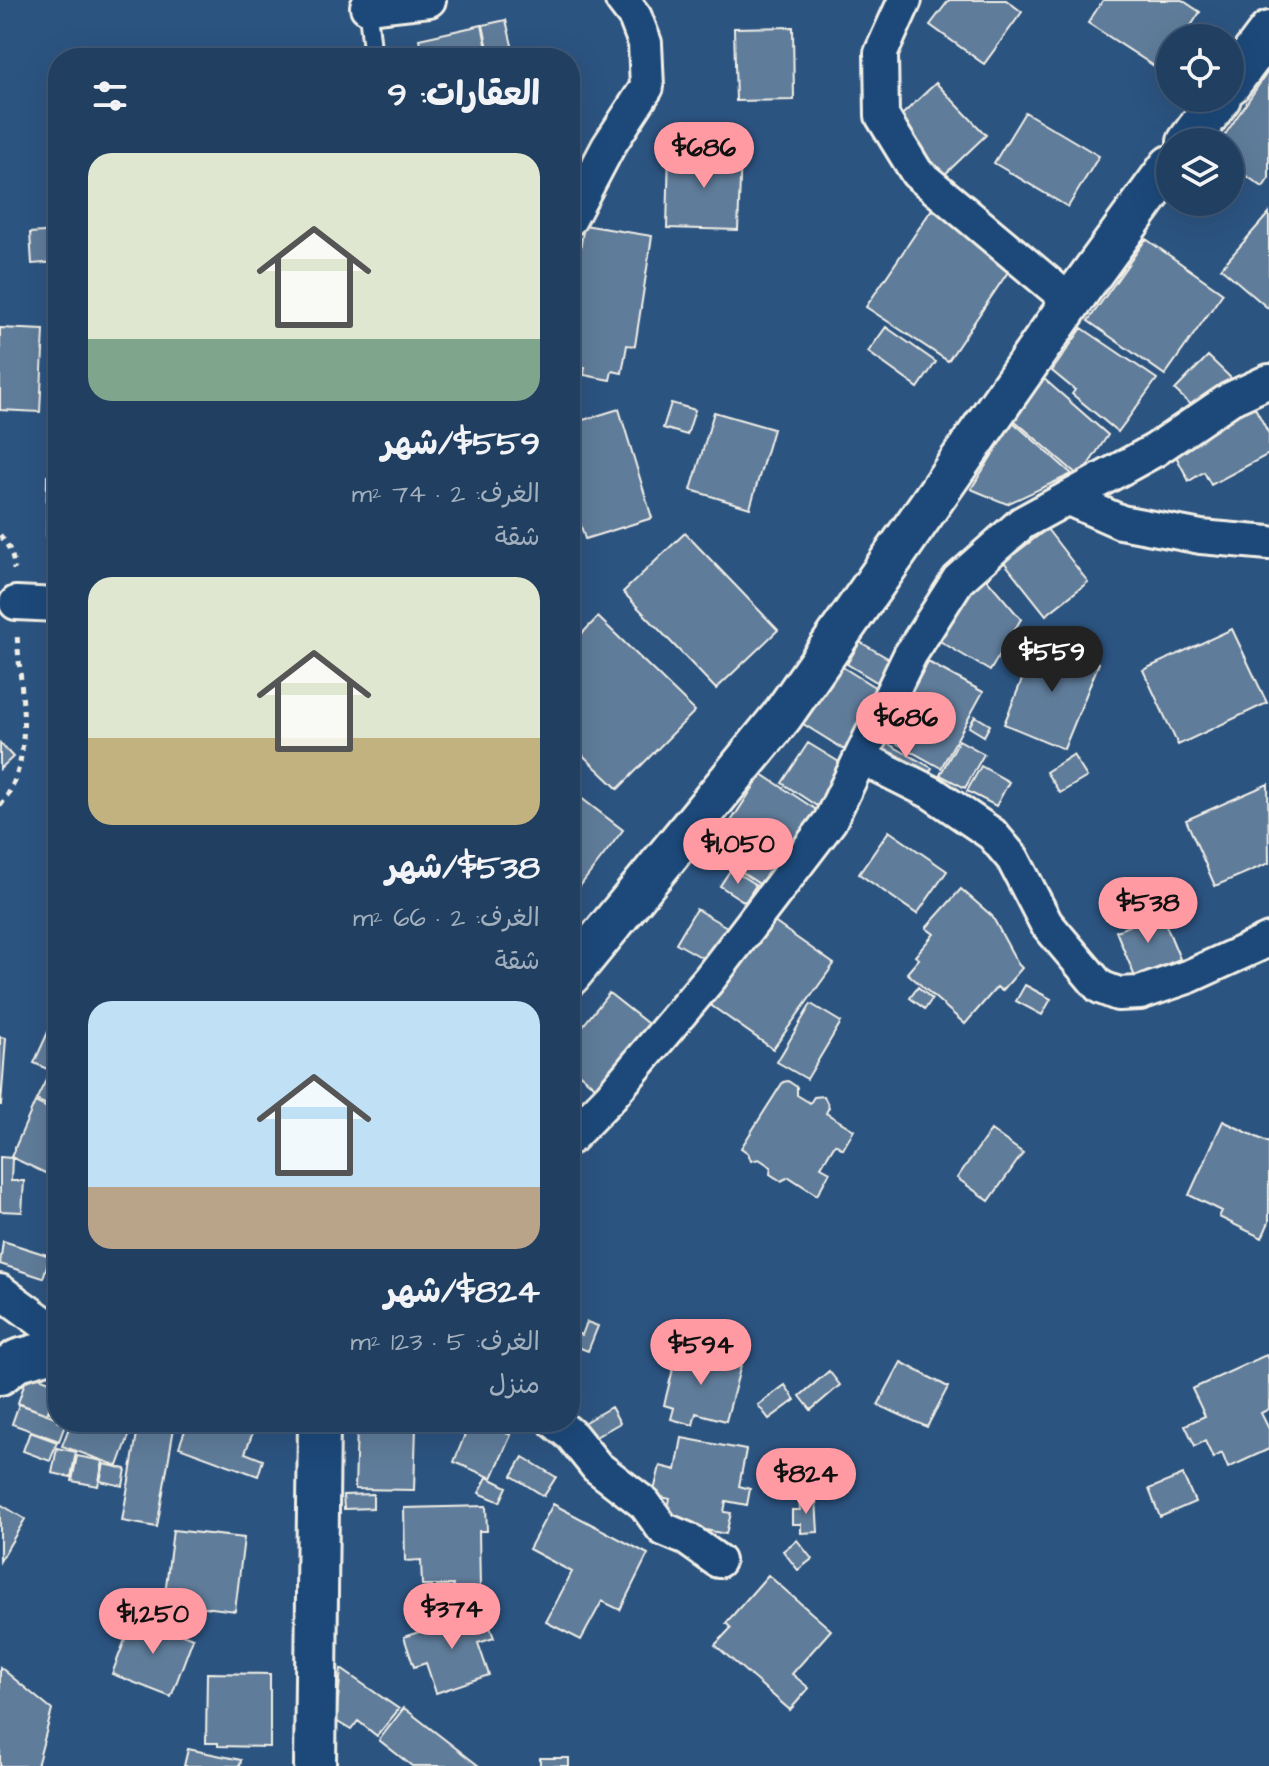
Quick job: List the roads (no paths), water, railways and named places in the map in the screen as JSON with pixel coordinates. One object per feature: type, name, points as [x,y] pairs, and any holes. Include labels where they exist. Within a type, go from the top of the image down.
[{"type":"street","points":[[367,4],[429,0]]},
{"type":"street","points":[[580,200],[608,147],[647,87],[645,43],[635,17],[622,0]]},
{"type":"street","points":[[905,0],[881,53],[882,116],[917,173],[1071,302]]},
{"type":"street","points":[[1244,65],[1269,32]]},
{"type":"street","points":[[580,963],[782,716],[1156,185]]},
{"type":"street","points":[[580,1128],[610,1097],[710,978],[830,821],[910,655],[958,580],[1022,523],[1155,450],[1230,399],[1269,381]]},
{"type":"street","points":[[1069,499],[1121,522],[1201,537],[1269,543]]},
{"type":"street","points":[[16,603],[48,605]]},
{"type":"street","points":[[862,758],[920,785],[992,834],[1013,859],[1046,923],[1100,987],[1118,994],[1140,993],[1190,976],[1269,940]]},
{"type":"street","points":[[0,1291],[48,1326]]},
{"type":"street","points":[[0,1374],[48,1336]]},
{"type":"street","points":[[315,1766],[319,1432]]},
{"type":"street","points":[[567,1432],[597,1467],[645,1504],[663,1529],[687,1539],[718,1561]]},
{"type":"lane","points":[[367,4],[372,48]]}]
